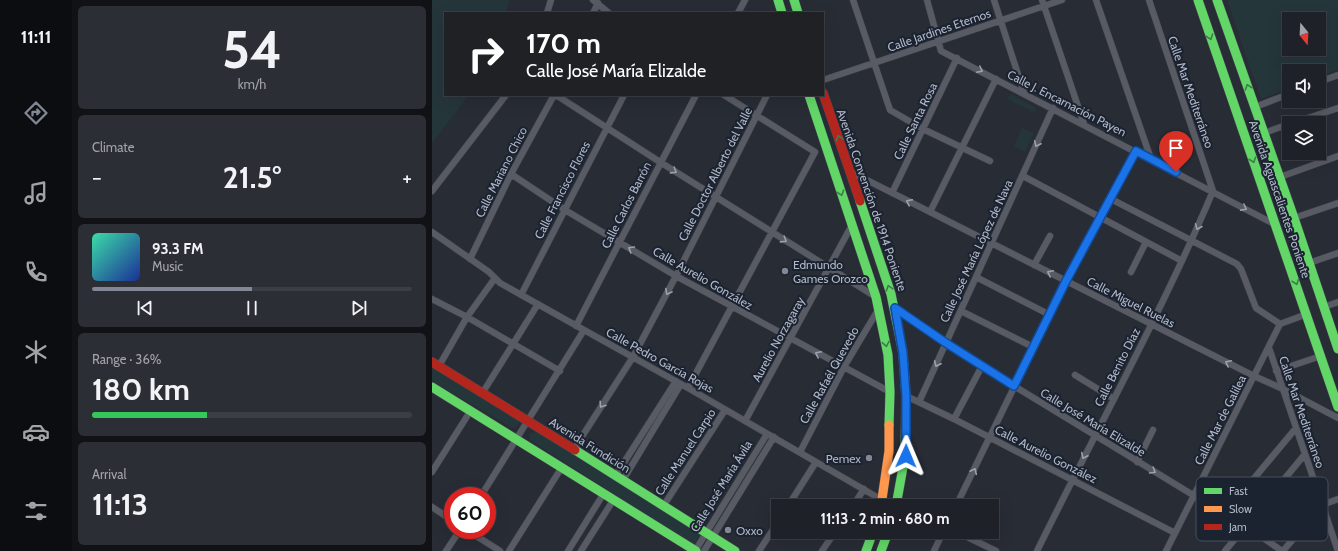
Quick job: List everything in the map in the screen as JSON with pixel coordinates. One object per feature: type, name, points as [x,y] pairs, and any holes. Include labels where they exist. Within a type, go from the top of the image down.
[{"type":"main road","points":[[778,0],[782,12]]},
{"type":"main road","points":[[794,0],[798,12]]},
{"type":"main road","name":"Avenida Aguascalientes Poniente","points":[[1198,0],[1338,407]]},
{"type":"main road","name":"Avenida Aguascalientes Poniente","points":[[1217,0],[1280,177],[1338,348]]},
{"type":"main road","points":[[809,96],[876,297],[888,355],[890,392],[888,451],[882,499]]},
{"type":"main road","name":"Avenida Convención de 1914 Poniente","points":[[824,96],[851,172],[895,308],[903,353],[906,396],[906,456],[900,499]]},
{"type":"main road","name":"Avenida Fundición","points":[[435,364],[483,392],[664,505],[734,551]]},
{"type":"main road","points":[[432,387],[562,466],[695,551]]},
{"type":"main road","points":[[866,551],[870,539]]},
{"type":"main road","points":[[881,551],[885,539]]},
{"type":"street","points":[[547,12],[552,0]]},
{"type":"street","points":[[739,12],[745,0]]},
{"type":"street","points":[[853,0],[890,110],[923,129],[990,161]]},
{"type":"street","points":[[927,0],[939,42]]},
{"type":"street","points":[[994,0],[1024,93]]},
{"type":"street","name":"Calle Jardines Eternos","points":[[824,80],[939,42],[1043,3],[1062,0]]},
{"type":"street","points":[[1096,0],[1151,159]]},
{"type":"street","name":"Calle Mar Mediterráneo","points":[[1149,0],[1213,191]]},
{"type":"street","points":[[593,12],[595,1]]},
{"type":"street","points":[[595,1],[608,12]]},
{"type":"street","points":[[1043,3],[1084,124]]},
{"type":"street","name":"Calle J. Encarnación Payen","points":[[939,42],[941,51],[1276,225]]},
{"type":"street","name":"Calle Santa Rosa","points":[[892,193],[957,58]]},
{"type":"street","points":[[1326,79],[1338,74]]},
{"type":"street","points":[[930,212],[996,79]]},
{"type":"street","points":[[432,191],[505,96]]},
{"type":"street","name":"Calle Mariano Chico","points":[[470,259],[511,174],[554,96]]},
{"type":"street","points":[[557,96],[876,297]]},
{"type":"street","name":"Calle Francisco Flores","points":[[521,295],[623,96]]},
{"type":"street","name":"Calle Carlos Barrón","points":[[576,326],[695,96]]},
{"type":"street","points":[[726,96],[814,152]]},
{"type":"street","name":"Calle Doctor Alberto del Valle","points":[[574,449],[633,357],[676,276],[766,96]]},
{"type":"street","points":[[1255,107],[1282,97]]},
{"type":"street","name":"Calle José María López de Nava","points":[[919,402],[1053,108]]},
{"type":"street","points":[[1314,116],[1338,108]]},
{"type":"street","points":[[1264,133],[1282,127]]},
{"type":"street","points":[[688,388],[814,152],[826,148]]},
{"type":"street","points":[[960,499],[1066,281],[1136,151]]},
{"type":"street","points":[[1280,177],[1338,156]]},
{"type":"street","name":"Calle Miguel Ruelas","points":[[851,172],[1338,418]]},
{"type":"street","name":"Calle Aurelio González","points":[[511,174],[565,210],[676,276],[890,392]]},
{"type":"street","points":[[1023,176],[1182,261]]},
{"type":"street","name":"Calle Benito Díaz","points":[[1037,551],[1152,324],[1192,240],[1213,191]]},
{"type":"street","points":[[1111,199],[1237,264],[1241,269],[1256,308],[1280,324],[1307,314]]},
{"type":"street","points":[[1294,218],[1338,203]]},
{"type":"street","name":"Aurelio Norzagaray","points":[[745,421],[852,225]]},
{"type":"street","name":"Calle Pedro García Rojas","points":[[432,232],[489,272],[500,283],[800,452],[864,489],[876,499]]},
{"type":"street","points":[[1034,265],[1050,236]]},
{"type":"street","points":[[1131,272],[1146,242]]},
{"type":"street","points":[[1309,263],[1338,253]]},
{"type":"street","points":[[976,277],[1050,315]]},
{"type":"street","points":[[435,364],[495,278]]},
{"type":"street","points":[[432,299],[467,317],[560,371]]},
{"type":"street","points":[[1324,307],[1338,302]]},
{"type":"street","points":[[483,392],[538,304]]},
{"type":"street","name":"Calle José María Elizalde","points":[[895,308],[982,366],[1137,462],[1196,497]]},
{"type":"street","name":"Calle Rafaél Quevedo","points":[[800,452],[844,367],[879,309]]},
{"type":"street","points":[[961,312],[1033,347]]},
{"type":"street","name":"Calle Mar de Galilea","points":[[1202,477],[1280,324]]},
{"type":"street","points":[[487,487],[560,371],[584,330]]},
{"type":"street","name":"Calle Mar Mediterráneo","points":[[1269,348],[1312,477]]},
{"type":"street","points":[[1276,371],[1321,356]]},
{"type":"street","points":[[954,420],[982,366]]},
{"type":"street","points":[[1075,375],[1114,399]]},
{"type":"street","points":[[619,478],[678,383]]},
{"type":"street","name":"Calle Aurelio González","points":[[906,396],[1175,533]]},
{"type":"street","points":[[432,472],[470,410]]},
{"type":"street","name":"Calle Manuel Carpio","points":[[664,505],[725,410]]},
{"type":"street","points":[[1255,477],[1296,428]]},
{"type":"street","points":[[1137,462],[1153,430]]},
{"type":"street","name":"Calle José María Ávila","points":[[704,551],[709,535],[767,434]]},
{"type":"street","name":"Calle José María Ávila","points":[[695,551],[709,535],[774,438]]},
{"type":"street","points":[[1285,477],[1304,454]]},
{"type":"street","points":[[792,499],[816,462]]},
{"type":"street","points":[[509,551],[562,466]]},
{"type":"street","points":[[858,499],[864,489]]},
{"type":"street","name":"Calle Mar de Galilea","points":[[1166,551],[1196,489]]},
{"type":"street","points":[[568,551],[604,493]]},
{"type":"street","points":[[581,551],[614,499]]},
{"type":"street","points":[[1328,503],[1338,499]]},
{"type":"street","points":[[432,507],[444,515]]},
{"type":"street","name":"Calle Mar Mediterráneo","points":[[1328,522],[1338,551]]},
{"type":"street","points":[[759,551],[771,533]]},
{"type":"street","points":[[446,551],[454,539]]},
{"type":"street","points":[[481,539],[500,551]]},
{"type":"street","points":[[822,551],[830,539]]},
{"type":"street","points":[[934,551],[940,539]]},
{"type":"street","points":[[969,539],[984,548],[996,551]]},
{"type":"street","points":[[1224,551],[1233,541]]},
{"type":"street","name":"Calle José María Elizalde","points":[[1268,541],[1283,551]]},
{"type":"street","points":[[1283,551],[1291,541]]},
{"type":"shaded area","points":[[432,0],[509,0],[506,12],[444,12],[444,96],[468,96],[432,143]]},
{"type":"shaded area","points":[[1227,0],[1338,0],[1338,69],[1326,74],[1326,64],[1282,64],[1282,91],[1261,99]]},
{"type":"shaded area","points":[[1011,94],[1036,108],[1034,112],[1007,99]]},
{"type":"shaded area","points":[[1022,128],[1034,133],[1025,152],[1014,146]]},
{"type":"shaded area","points":[[432,367],[518,420],[519,423],[516,428],[512,428],[432,381]]},
{"type":"shaded area","points":[[536,431],[701,534],[694,545],[530,440],[529,434]]},
{"type":"traffic: fast","points":[[778,0],[782,12]]},
{"type":"traffic: fast","points":[[794,0],[798,12]]},
{"type":"traffic: fast","points":[[1198,0],[1338,407]]},
{"type":"traffic: fast","points":[[1217,0],[1294,218],[1338,349]]},
{"type":"traffic: fast","points":[[809,96],[876,297],[888,355],[890,392],[889,425]]},
{"type":"traffic: fast","points":[[860,201],[891,294],[903,353],[906,396],[905,456],[897,499]]},
{"type":"traffic: fast","points":[[432,387],[696,551]]},
{"type":"traffic: fast","points":[[575,450],[735,551]]},
{"type":"traffic: fast","points":[[866,551],[870,539]]},
{"type":"traffic: fast","points":[[881,551],[885,539]]},
{"type":"traffic: slow","points":[[882,499],[889,451],[889,425]]},
{"type":"traffic: jam","points":[[824,96],[860,201]]},
{"type":"traffic: jam","points":[[432,362],[575,450]]},
{"type":"place","name":"Edmundo Games Orozco","points":[[785,271]]},
{"type":"place","name":"Pemex","points":[[869,458]]},
{"type":"place","name":"Oxxo","points":[[728,530]]},
{"type":"route","points":[[906,456],[906,396],[903,353],[895,308],[946,343],[1014,386],[1066,281],[1136,151],[1176,172]]}]
